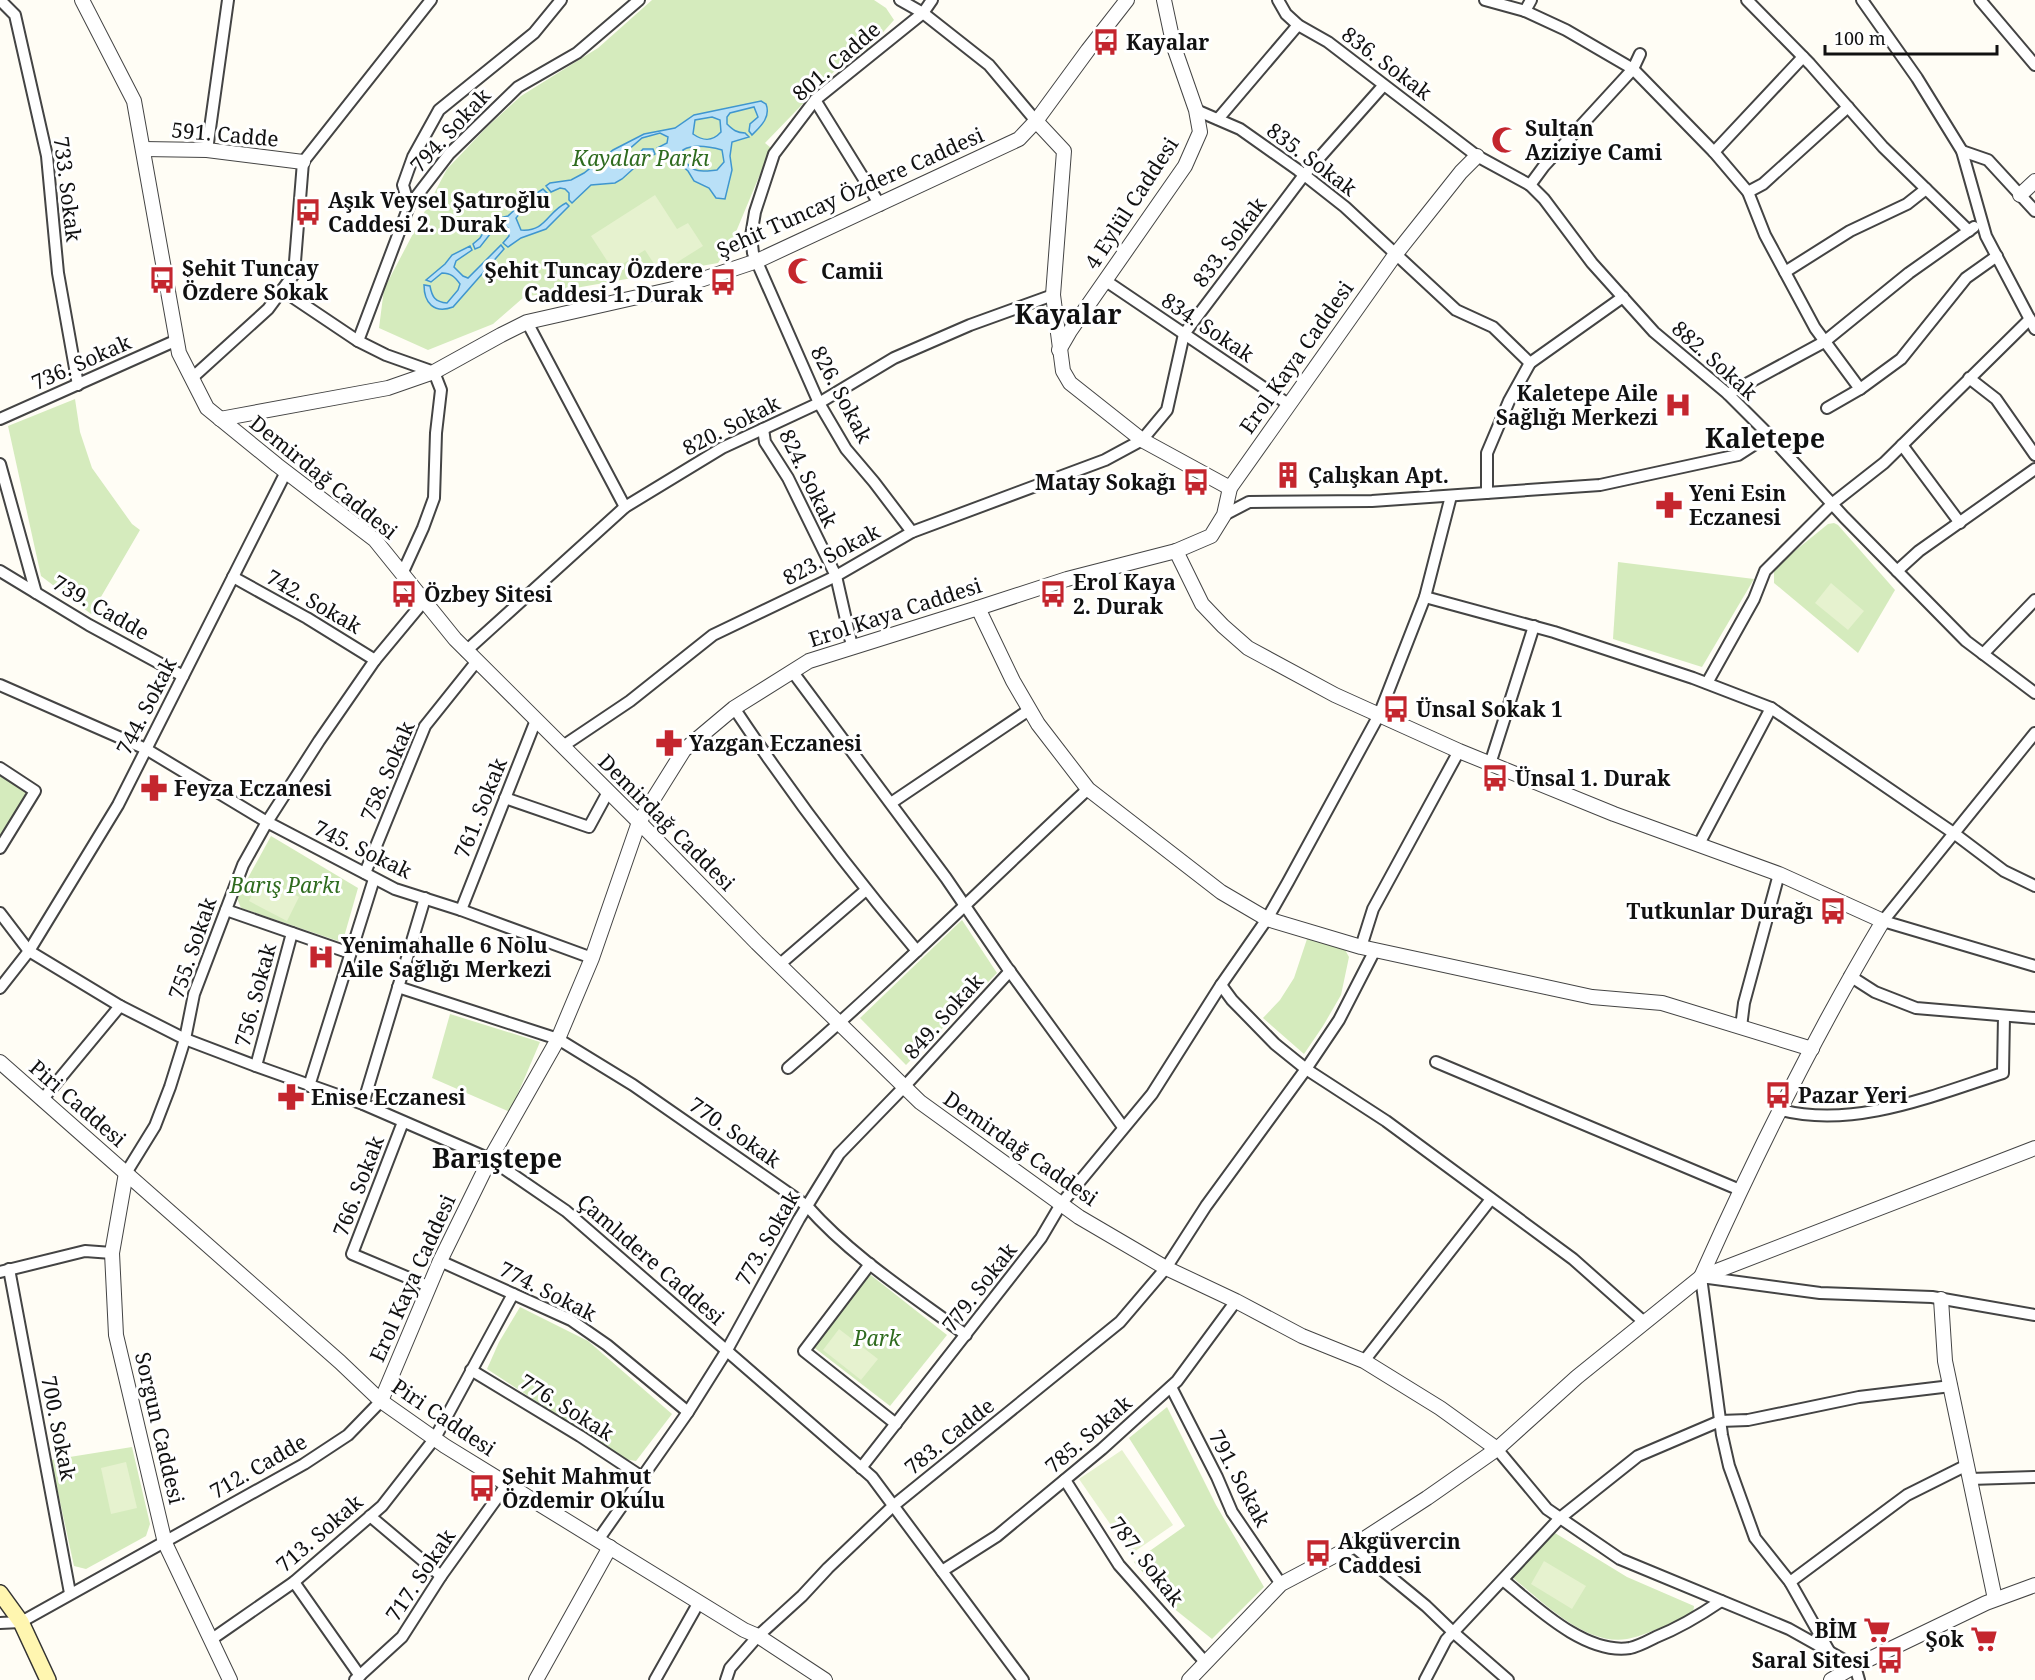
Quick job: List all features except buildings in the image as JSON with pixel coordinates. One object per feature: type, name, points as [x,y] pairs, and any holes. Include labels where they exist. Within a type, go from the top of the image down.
[{"type":"main road","points":[[0,1593],[21,1622],[48,1680]]},
{"type":"street","name":"Demirdağ Caddesi","points":[[82,0],[134,101],[179,354],[207,408],[375,540],[466,651],[639,822],[779,965],[920,1102],[1079,1217],[1166,1268],[1302,1336],[1364,1361],[1440,1408],[1497,1449]]},
{"type":"street","points":[[207,150],[228,0]]},
{"type":"street","points":[[192,378],[268,309],[294,274],[303,162],[431,0]]},
{"type":"street","points":[[409,206],[403,185],[413,157],[439,110],[534,33],[561,0]]},
{"type":"street","name":"794. Sokak","points":[[358,341],[409,206],[449,154],[518,87],[577,53],[639,0]]},
{"type":"street","points":[[900,0],[923,13],[988,65],[1064,151],[1053,295],[1063,371],[1070,383],[1142,440],[1230,488]]},
{"type":"street","name":"801. Cadde","points":[[757,261],[751,244],[755,212],[774,154],[815,100],[923,13],[932,0]]},
{"type":"street","name":"Şehit Tuncay Özdere Caddesi","points":[[220,419],[388,388],[434,372],[527,322],[673,289],[757,261],[880,205],[1019,139],[1036,121],[1127,0]]},
{"type":"street","name":"4 Eylül Caddesi","points":[[1059,350],[1185,166],[1200,132],[1196,110],[1174,47],[1164,0]]},
{"type":"street","name":"836. Sokak","points":[[1278,0],[1286,15],[1298,25],[1328,42],[1477,156]]},
{"type":"street","points":[[1485,0],[1525,11],[1566,30],[1633,69],[1714,152],[1748,192],[1765,235],[1815,328],[1860,389]]},
{"type":"street","points":[[1525,11],[1531,0]]},
{"type":"street","points":[[1747,0],[1803,57],[1883,147],[1969,231]]},
{"type":"street","points":[[1707,683],[1754,599],[1765,571],[1833,503],[1884,463],[1969,378],[2032,324],[1986,236],[1962,151],[1917,78],[1862,0]]},
{"type":"street","points":[[1980,0],[2035,65]]},
{"type":"street","name":"733. Sokak","points":[[2,4],[15,15],[47,156],[58,273],[78,385]]},
{"type":"street","points":[[1218,119],[1298,25]]},
{"type":"street","points":[[1530,185],[1544,166],[1633,69],[1640,54]]},
{"type":"street","points":[[1714,152],[1803,57]]},
{"type":"street","name":"833. Sokak","points":[[1142,440],[1167,410],[1184,334],[1304,175],[1383,86]]},
{"type":"street","points":[[815,100],[880,205]]},
{"type":"street","points":[[1748,192],[1763,184],[1848,107]]},
{"type":"street","name":"835. Sokak","points":[[1196,110],[1240,129],[1304,175],[1345,207],[1456,310],[1493,327],[1530,363]]},
{"type":"street","name":"591. Cadde","points":[[143,149],[207,150],[303,162]]},
{"type":"street","points":[[1962,151],[1988,160],[2035,211]]},
{"type":"street","name":"882. Sokak","points":[[1477,156],[1530,185],[1544,199],[1592,263],[1654,332],[1728,394],[1966,641],[2035,693]]},
{"type":"street","name":"Erol Kaya Caddesi","points":[[381,1401],[440,1261],[490,1159],[558,1039],[592,958],[639,822],[684,750],[734,708],[809,661],[1067,579],[1176,551],[1211,536],[1224,515],[1230,488],[1288,404],[1395,255],[1455,179],[1477,156]]},
{"type":"street","points":[[2020,195],[2035,182]]},
{"type":"street","points":[[1785,272],[1850,231],[1907,204],[1926,189]]},
{"type":"street","points":[[1728,394],[1824,342],[1909,273],[1982,222]]},
{"type":"street","points":[[1827,408],[1860,389],[1901,359],[1966,278],[1997,256]]},
{"type":"street","name":"826. Sokak","points":[[757,261],[819,403],[846,449],[912,532]]},
{"type":"street","name":"834. Sokak","points":[[1106,281],[1288,404]]},
{"type":"street","points":[[282,290],[358,341],[386,355],[434,372],[441,390],[436,434],[434,498],[402,574]]},
{"type":"street","name":"820. Sokak","points":[[466,651],[625,507],[722,448],[819,403],[894,358],[970,325],[1053,295]]},
{"type":"street","points":[[1487,493],[1487,453],[1509,401],[1530,363],[1623,297]]},
{"type":"street","points":[[527,322],[625,507]]},
{"type":"street","name":"736. Sokak","points":[[0,419],[177,340]]},
{"type":"street","points":[[1969,378],[1996,399],[2035,455]]},
{"type":"street","name":"824. Sokak","points":[[763,429],[765,441],[788,478],[836,576],[852,646]]},
{"type":"street","points":[[1224,515],[1249,502],[1372,501],[1600,485],[1738,455],[1769,435]]},
{"type":"street","name":"823. Sokak","points":[[563,747],[630,701],[713,635],[836,576],[912,532],[1105,460],[1142,440]]},
{"type":"street","points":[[1902,445],[1960,523]]},
{"type":"street","points":[[0,464],[36,593]]},
{"type":"street","points":[[1897,571],[1919,551],[2035,469]]},
{"type":"street","name":"744. Sokak","points":[[0,988],[28,951],[118,805],[286,472]]},
{"type":"street","name":"779. Sokak","points":[[861,1468],[1041,1238],[1061,1204],[1152,1094],[1221,985],[1267,919],[1379,715],[1425,597],[1451,496]]},
{"type":"street","points":[[1176,551],[1202,604],[1223,626],[1248,648],[1335,695],[1490,764],[1779,874],[1883,921],[2035,966]]},
{"type":"street","name":"739. Cadde","points":[[0,571],[89,625],[183,676]]},
{"type":"street","name":"742. Sokak","points":[[233,577],[307,618],[375,660]]},
{"type":"street","points":[[1425,597],[1534,626],[1707,683],[1771,708],[1955,834],[2004,871],[2035,886]]},
{"type":"street","points":[[1983,654],[2035,600]]},
{"type":"street","name":"755. Sokak","points":[[126,1173],[154,1126],[185,1039],[194,994],[243,865],[267,822],[375,660],[424,601]]},
{"type":"street","points":[[978,609],[1029,710],[1088,789],[1221,892],[1267,919],[1361,947],[1592,997],[1662,1003],[1812,1049]]},
{"type":"street","points":[[1490,764],[1534,626]]},
{"type":"street","name":"758. Sokak","points":[[309,1086],[350,953],[369,876],[425,726],[477,661]]},
{"type":"street","points":[[792,671],[891,803],[1123,1127]]},
{"type":"street","name":"745. Sokak","points":[[0,685],[146,749],[267,822],[395,889],[592,958]]},
{"type":"street","points":[[734,708],[820,831],[917,951]]},
{"type":"street","points":[[1699,844],[1771,708]]},
{"type":"street","points":[[891,803],[1029,710]]},
{"type":"street","name":"761. Sokak","points":[[460,910],[536,720]]},
{"type":"street","points":[[1829,1651],[1790,1581],[1755,1538],[1729,1466],[1720,1421],[1701,1277],[1740,1190],[1812,1049],[1850,975],[1883,921],[2035,734]]},
{"type":"street","points":[[1361,947],[1372,909],[1459,751]]},
{"type":"street","points":[[0,768],[35,791],[0,848]]},
{"type":"street","points":[[788,1068],[917,951],[1088,789]]},
{"type":"street","points":[[505,798],[589,827],[609,792]]},
{"type":"street","points":[[1741,1027],[1744,1003],[1779,874]]},
{"type":"street","points":[[779,965],[866,890]]},
{"type":"street","points":[[363,1104],[425,898]]},
{"type":"street","points":[[226,910],[350,953]]},
{"type":"street","name":"Çamlıdere Caddesi","points":[[0,913],[28,951],[120,1006],[185,1039],[363,1104],[490,1159],[566,1211],[872,1477],[1023,1680]]},
{"type":"street","name":"756. Sokak","points":[[256,1066],[292,933]]},
{"type":"street","name":"783. Cadde","points":[[726,1680],[730,1668],[758,1636],[893,1506],[1120,1322],[1166,1268],[1206,1206],[1306,1070],[1340,1020],[1376,950]]},
{"type":"street","name":"849. Sokak","points":[[904,1087],[1010,971]]},
{"type":"street","points":[[1850,975],[1875,992],[1916,1008],[2035,1018]]},
{"type":"street","points":[[1221,985],[1232,1000],[1275,1044],[1306,1070],[1386,1120],[1573,1259],[1644,1322]]},
{"type":"street","name":"770. Sokak","points":[[398,987],[558,1039],[633,1085],[807,1206],[823,1225],[870,1264],[966,1335]]},
{"type":"street","points":[[42,1100],[120,1006]]},
{"type":"street","points":[[1781,1110],[1797,1114],[1834,1115],[1886,1110],[2004,1073],[2004,1016]]},
{"type":"street","name":"Piri Caddesi","points":[[0,1062],[340,1362],[381,1401],[507,1484],[744,1630],[758,1636],[825,1680]]},
{"type":"street","points":[[1436,1062],[1740,1190]]},
{"type":"street","name":"773. Sokak","points":[[604,1543],[642,1477],[688,1412],[727,1350],[807,1206],[839,1154],[904,1087]]},
{"type":"street","name":"766. Sokak","points":[[403,1122],[352,1254],[428,1286]]},
{"type":"street","points":[[1189,1680],[1281,1584],[1353,1546],[1497,1449],[1577,1377],[1701,1277],[2035,1148]]},
{"type":"street","name":"Sorgun Caddesi","points":[[126,1173],[112,1254],[116,1335],[165,1543],[230,1680]]},
{"type":"street","points":[[1364,1361],[1491,1199]]},
{"type":"street","points":[[5,1270],[85,1251],[112,1254]]},
{"type":"street","name":"774. Sokak","points":[[440,1261],[572,1320],[688,1412]]},
{"type":"street","points":[[870,1264],[804,1351],[896,1424]]},
{"type":"street","name":"700. Sokak","points":[[5,1270],[70,1593]]},
{"type":"street","points":[[1701,1277],[1820,1293],[1941,1299],[2035,1315]]},
{"type":"street","name":"713. Sokak","points":[[212,1639],[294,1582],[382,1506],[435,1438],[513,1294]]},
{"type":"street","points":[[1941,1299],[1945,1361],[1995,1599]]},
{"type":"street","name":"785. Sokak","points":[[942,1571],[997,1536],[1102,1449],[1171,1387],[1236,1301]]},
{"type":"street","name":"776. Sokak","points":[[471,1370],[580,1436],[642,1477]]},
{"type":"street","points":[[1425,1680],[1446,1640],[1560,1518],[1638,1456],[1720,1421],[1748,1420],[1859,1397],[1951,1386]]},
{"type":"street","name":"791. Sokak","points":[[1171,1387],[1217,1477],[1232,1512],[1281,1584]]},
{"type":"street","name":"712. Cadde","points":[[21,1622],[304,1464],[348,1435],[381,1401]]},
{"type":"street","points":[[1497,1449],[1547,1509],[1620,1559],[1789,1629],[1855,1666],[1859,1680]]},
{"type":"street","points":[[1790,1581],[1907,1495],[1969,1472],[2035,1477]]},
{"type":"street","name":"787. Sokak","points":[[1065,1480],[1119,1565],[1205,1662]]},
{"type":"street","name":"717. Sokak","points":[[357,1678],[402,1637],[441,1576],[507,1484]]},
{"type":"street","points":[[370,1516],[441,1576]]},
{"type":"street","points":[[536,1680],[604,1543]]},
{"type":"street","points":[[1353,1546],[1426,1606],[1508,1680]]},
{"type":"street","points":[[1503,1580],[1567,1631],[1612,1647],[1631,1648],[1650,1640],[1687,1624],[1720,1601]]},
{"type":"street","points":[[294,1582],[357,1678]]},
{"type":"street","points":[[1831,1680],[1855,1666],[1995,1599],[2035,1585]]},
{"type":"street","points":[[656,1680],[699,1602]]},
{"type":"street","points":[[0,1623],[21,1622]]},
{"type":"green space","name":"Kayalar Parkı","points":[[652,0],[874,0],[886,8],[894,20],[858,60],[851,54],[765,143],[771,148],[733,239],[718,263],[524,297],[493,324],[428,350],[379,328],[384,289],[447,169],[487,127],[521,96],[598,48]]},
{"type":"green space","points":[[655,195],[677,229],[688,223],[703,246],[660,273],[645,250],[613,270],[591,236]]},
{"type":"green space","points":[[75,399],[80,432],[92,468],[132,524],[140,530],[91,614],[41,576],[8,426]]},
{"type":"green space","points":[[1834,523],[1895,590],[1858,653],[1774,583],[1774,572],[1780,563],[1828,524]]},
{"type":"green space","points":[[1618,562],[1754,579],[1702,667],[1613,639]]},
{"type":"green space","points":[[1831,583],[1864,611],[1848,630],[1815,603]]},
{"type":"green space","points":[[0,764],[33,786],[0,845]]},
{"type":"green space","name":"Barış Parkı","points":[[271,836],[358,888],[344,937],[338,941],[241,908],[237,898]]},
{"type":"green space","points":[[261,878],[299,897],[287,921],[249,901]]},
{"type":"green space","points":[[962,920],[997,973],[906,1065],[860,1018]]},
{"type":"green space","points":[[1308,936],[1343,946],[1349,957],[1341,995],[1304,1054],[1263,1018],[1280,1000],[1294,978]]},
{"type":"green space","points":[[450,1014],[540,1042],[510,1112],[432,1078]]},
{"type":"green space","name":"Park","points":[[863,1269],[947,1335],[890,1406],[807,1342]]},
{"type":"green space","points":[[520,1307],[588,1341],[672,1414],[636,1461],[624,1459],[487,1369],[499,1342]]},
{"type":"green space","points":[[839,1329],[878,1359],[861,1380],[823,1350]]},
{"type":"green space","points":[[1167,1407],[1216,1505],[1264,1587],[1212,1639],[1172,1607],[1134,1562],[1185,1526],[1129,1438]]},
{"type":"green space","points":[[132,1447],[150,1524],[146,1536],[86,1569],[74,1566],[51,1460]]},
{"type":"green space","points":[[1122,1450],[1173,1525],[1131,1554],[1079,1479]]},
{"type":"green space","points":[[126,1462],[137,1508],[111,1514],[101,1468]]},
{"type":"green space","points":[[1555,1533],[1627,1577],[1694,1606],[1693,1614],[1651,1632],[1627,1639],[1596,1636],[1580,1629],[1565,1620],[1512,1577]]},
{"type":"green space","points":[[1544,1561],[1586,1586],[1572,1609],[1531,1584]]},
{"type":"water","points":[[761,101],[766,104],[766,117],[752,135],[749,131],[750,124],[758,117],[754,107],[730,113],[727,117],[729,126],[749,137],[732,142],[730,156],[732,170],[725,199],[716,198],[709,188],[694,181],[682,166],[686,162],[696,170],[717,170],[724,162],[722,150],[702,147],[687,148],[683,150],[684,159],[679,163],[667,154],[659,153],[657,148],[667,143],[668,137],[660,133],[642,138],[619,158],[618,163],[622,167],[629,165],[643,149],[653,149],[655,154],[615,183],[591,185],[572,203],[565,189],[560,188],[551,192],[546,186],[550,183],[571,180],[584,173],[613,150],[644,134],[675,128],[694,115]],"holes":[[[712,117],[720,120],[721,132],[714,138],[704,139],[693,134],[695,120]]]},
{"type":"water","points":[[543,189],[548,194],[516,218],[521,230],[536,228],[566,203],[569,206],[546,229],[521,238],[508,247],[503,243],[509,236],[508,228],[503,223],[498,224],[480,247],[475,249],[473,244],[480,238],[491,220],[508,216],[524,201]]},
{"type":"water","points":[[501,245],[504,249],[453,307],[435,308],[428,302],[424,285],[430,286],[435,298],[447,303],[458,290],[460,284],[448,274],[442,273],[431,282],[426,280],[452,255],[470,246],[472,250],[456,261],[454,267],[468,278]]},
{"type":"place","name":"Kayalar","points":[[1106,42]]},
{"type":"place","name":"Sultan Aziziye Cami","points":[[1505,140]]},
{"type":"place","name":"Aşık Veysel Şatıroğlu Caddesi 2. Durak","points":[[308,212]]},
{"type":"place","name":"Camii","points":[[801,271]]},
{"type":"place","name":"Şehit Tuncay Özdere Sokak","points":[[162,280]]},
{"type":"place","name":"Şehit Tuncay Özdere Caddesi 1. Durak","points":[[723,282]]},
{"type":"place","name":"Kaletepe Aile Sağlığı Merkezi","points":[[1678,405]]},
{"type":"place","name":"Çalışkan Apt.","points":[[1288,475]]},
{"type":"place","name":"Matay Sokağı","points":[[1196,482]]},
{"type":"place","name":"Yeni Esin Eczanesi","points":[[1669,505]]},
{"type":"place","name":"Özbey Sitesi","points":[[404,594]]},
{"type":"place","name":"Erol Kaya 2. Durak","points":[[1053,594]]},
{"type":"place","name":"Ünsal Sokak 1","points":[[1396,709]]},
{"type":"place","name":"Yazgan Eczanesi","points":[[669,743]]},
{"type":"place","name":"Ünsal 1. Durak","points":[[1495,778]]},
{"type":"place","name":"Feyza Eczanesi","points":[[154,788]]},
{"type":"place","name":"Tutkunlar Durağı","points":[[1833,911]]},
{"type":"place","name":"Yenimahalle 6 Nolu Aile Sağlığı Merkezi","points":[[321,957]]},
{"type":"place","name":"Pazar Yeri","points":[[1778,1095]]},
{"type":"place","name":"Enise Eczanesi","points":[[291,1097]]},
{"type":"place","name":"Şehit Mahmut Özdemir Okulu","points":[[482,1488]]},
{"type":"place","name":"Akgüvercin Caddesi","points":[[1318,1553]]},
{"type":"place","name":"BİM","points":[[1877,1630]]},
{"type":"place","name":"Şok","points":[[1984,1639]]},
{"type":"place","name":"Saral Sitesi","points":[[1890,1660]]},
{"type":"district","name":"Kayalar","points":[[1068,313]]},
{"type":"district","name":"Kaletepe","points":[[1765,437]]},
{"type":"district","name":"Barıştepe","points":[[497,1157]]}]
